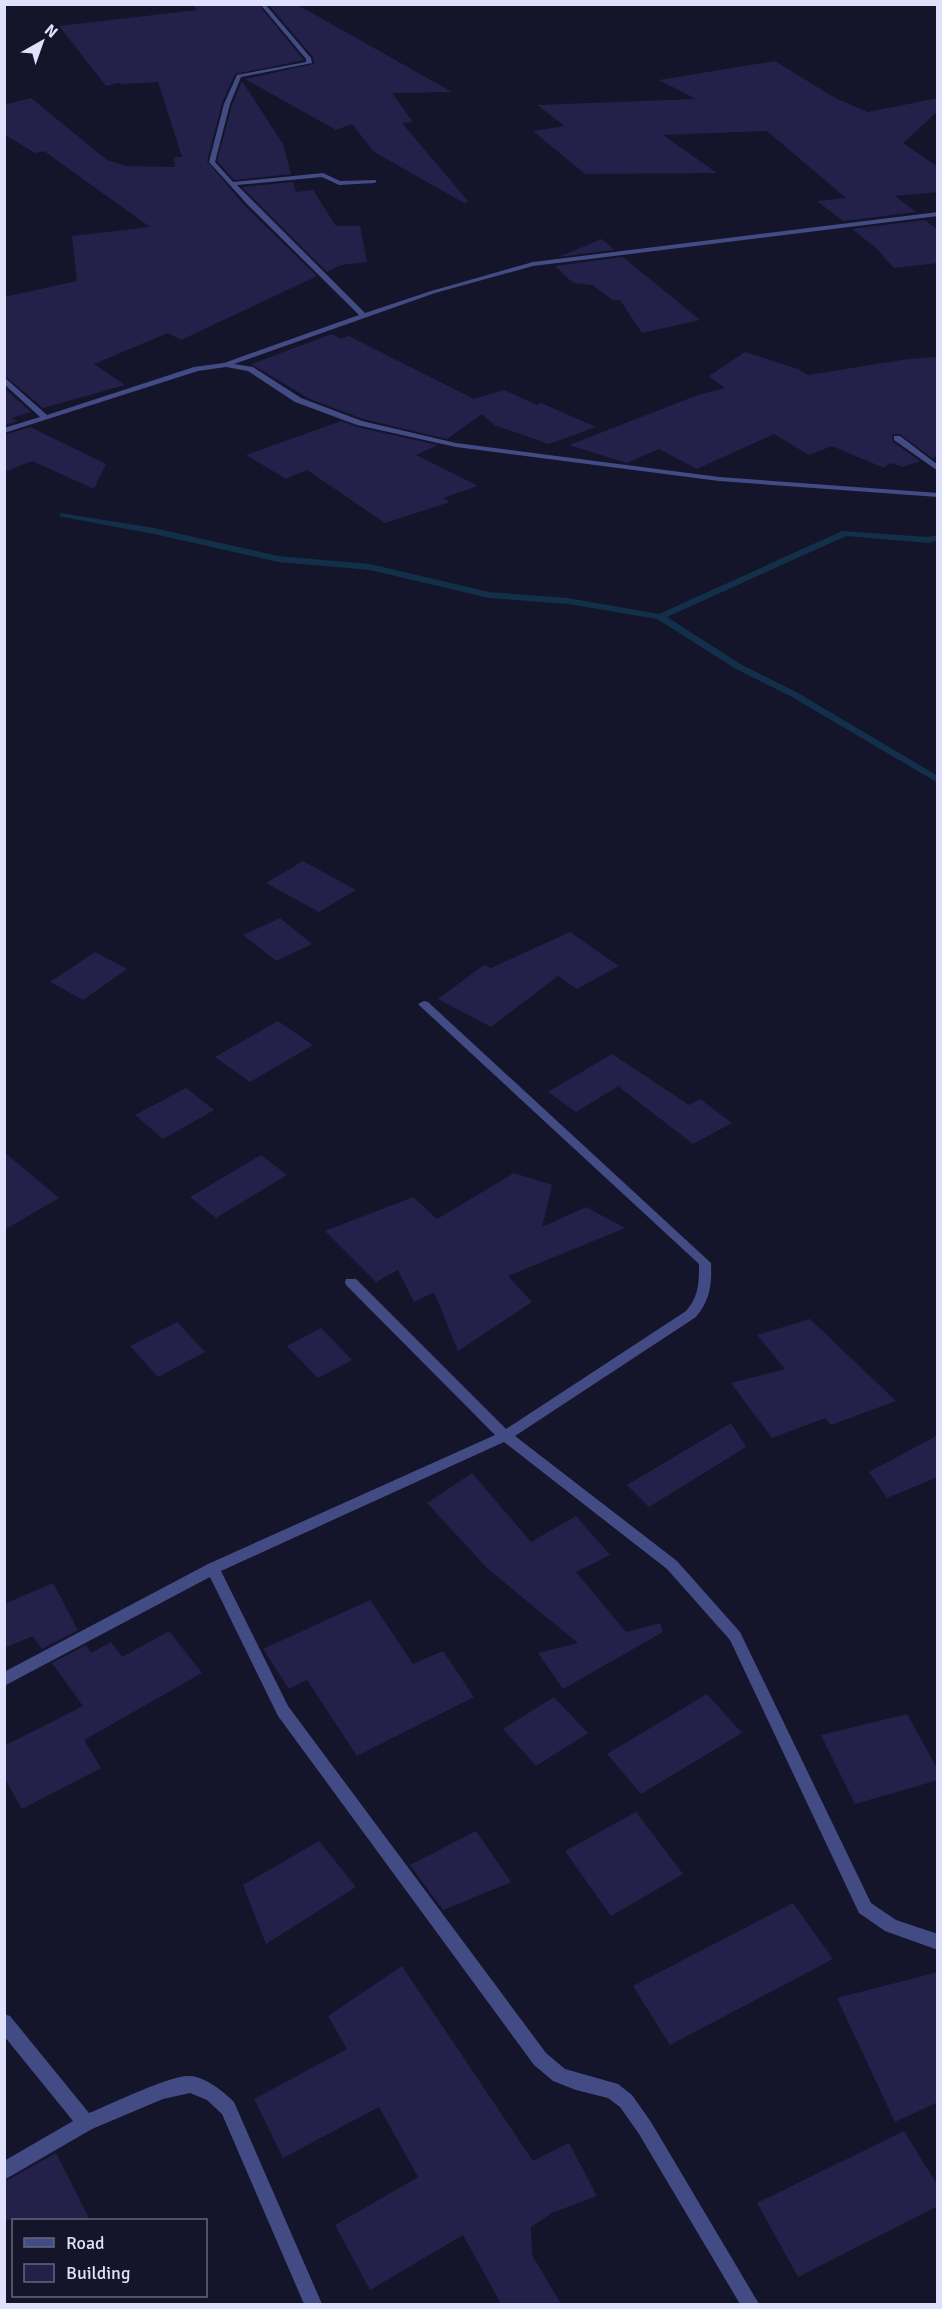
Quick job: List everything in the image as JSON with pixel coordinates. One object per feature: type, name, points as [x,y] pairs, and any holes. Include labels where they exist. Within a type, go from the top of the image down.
[{"type":"street","points":[[262,4],[309,59],[309,63],[240,76],[227,104],[212,162],[365,317]]},
{"type":"street","points":[[232,184],[322,175],[339,183],[374,181]]},
{"type":"street","points":[[4,431],[197,369],[226,364],[433,292],[533,264],[938,214]]},
{"type":"street","points":[[226,364],[250,369],[298,400],[360,423],[456,445],[718,479],[938,495]]},
{"type":"street","points":[[4,379],[46,418]]},
{"type":"street","points":[[897,438],[938,469]]},
{"type":"street","points":[[4,1680],[213,1568],[505,1436],[691,1314],[702,1302],[706,1285],[705,1263],[424,1004]]},
{"type":"street","points":[[351,1282],[505,1436],[672,1565],[735,1636],[866,1908],[891,1926],[938,1942]]},
{"type":"street","points":[[213,1568],[284,1711],[385,1851],[540,2059],[559,2075],[576,2082],[612,2090],[626,2101],[645,2128],[750,2304]]},
{"type":"street","points":[[4,2022],[87,2123]]},
{"type":"street","points":[[4,2171],[87,2123],[162,2091],[190,2084],[213,2094],[228,2108],[313,2304]]},
{"type":"building","points":[[192,4],[258,4],[304,60],[235,74],[222,103],[207,161],[245,206],[317,276],[181,340],[168,333],[94,364],[125,385],[43,408],[4,375],[4,297],[77,281],[72,236],[150,227],[44,151],[35,153],[4,134],[4,105],[31,98],[107,160],[126,166],[175,167],[174,157],[182,157],[158,82],[117,83],[106,86],[59,26],[197,10]]},
{"type":"building","points":[[268,4],[296,4],[452,92],[392,93],[413,122],[402,123],[468,201],[466,204],[374,152],[352,124],[336,130],[245,79],[314,64],[313,57]]},
{"type":"building","points":[[775,61],[835,98],[868,112],[938,98],[938,111],[903,143],[938,167],[938,192],[895,196],[916,212],[843,221],[817,201],[846,198],[767,131],[663,135],[717,173],[585,174],[533,131],[565,126],[537,105],[696,99],[659,80]]},
{"type":"building","points":[[242,81],[283,144],[291,174],[234,180],[217,161],[232,105]]},
{"type":"building","points":[[293,182],[296,192],[313,190],[336,226],[360,226],[367,262],[341,265],[327,272],[242,187]]},
{"type":"building","points":[[925,220],[938,230],[938,263],[894,268],[876,248],[852,229]]},
{"type":"building","points":[[602,239],[614,250],[558,257]]},
{"type":"building","points":[[623,257],[700,320],[642,333],[620,300],[613,300],[592,285],[573,283],[555,266]]},
{"type":"building","points":[[332,334],[341,339],[349,336],[474,399],[504,390],[596,427],[549,444],[494,425],[482,414],[447,439],[363,419],[310,399],[251,364]]},
{"type":"building","points":[[745,352],[798,369],[808,375],[908,359],[938,357],[938,456],[932,458],[900,434],[892,434],[893,442],[920,461],[903,467],[890,463],[884,468],[832,446],[809,455],[774,434],[697,469],[659,449],[627,463],[569,445],[698,395],[725,388],[709,376]]},
{"type":"building","points":[[4,388],[31,412],[11,418],[18,421],[4,425]]},
{"type":"building","points":[[341,421],[357,427],[438,445],[416,455],[478,486],[443,498],[450,502],[385,523],[307,470],[286,479],[246,455]]},
{"type":"building","points":[[30,427],[106,464],[94,489],[32,461],[4,472],[4,435]]},
{"type":"building","points":[[303,861],[356,890],[319,912],[266,883]]},
{"type":"building","points":[[280,918],[312,944],[276,961],[243,935]]},
{"type":"building","points":[[570,932],[619,966],[577,989],[558,976],[491,1027],[438,999],[484,965],[491,968]]},
{"type":"building","points":[[95,952],[127,969],[83,1000],[50,982]]},
{"type":"building","points":[[278,1021],[313,1045],[250,1082],[215,1057]]},
{"type":"building","points":[[612,1054],[689,1105],[700,1099],[732,1123],[693,1144],[619,1087],[622,1084],[576,1112],[548,1092]]},
{"type":"building","points":[[186,1088],[214,1110],[163,1139],[135,1115]]},
{"type":"building","points":[[4,1152],[59,1198],[4,1230]]},
{"type":"building","points":[[261,1155],[287,1175],[216,1218],[190,1197]]},
{"type":"building","points":[[514,1173],[552,1185],[542,1227],[586,1207],[625,1228],[508,1276],[532,1302],[458,1351],[434,1292],[414,1302],[398,1270],[376,1282],[325,1231],[413,1197],[437,1219]]},
{"type":"building","points":[[810,1319],[896,1401],[831,1425],[825,1418],[772,1438],[731,1383],[785,1369],[757,1335]]},
{"type":"building","points":[[177,1322],[205,1352],[158,1377],[130,1346]]},
{"type":"building","points":[[321,1328],[352,1360],[318,1378],[287,1346]]},
{"type":"building","points":[[731,1423],[746,1447],[649,1507],[627,1485]]},
{"type":"building","points":[[938,1435],[938,1477],[887,1498],[869,1472]]},
{"type":"building","points":[[472,1473],[531,1542],[576,1516],[610,1555],[576,1572],[626,1632],[660,1623],[663,1632],[563,1689],[538,1653],[578,1643],[488,1569],[427,1503]]},
{"type":"building","points":[[53,1583],[78,1630],[42,1649],[33,1636],[4,1648],[4,1604]]},
{"type":"building","points":[[370,1600],[413,1664],[443,1651],[474,1697],[357,1756],[307,1680],[289,1689],[263,1649]]},
{"type":"building","points":[[169,1631],[202,1673],[84,1740],[101,1768],[22,1809],[4,1777],[4,1746],[83,1706],[52,1663],[86,1645],[91,1653],[111,1642],[122,1657]]},
{"type":"building","points":[[707,1694],[742,1733],[641,1794],[607,1754]]},
{"type":"building","points":[[554,1697],[588,1733],[536,1766],[503,1729]]},
{"type":"building","points":[[907,1714],[938,1770],[938,1780],[855,1804],[821,1735]]},
{"type":"building","points":[[636,1812],[683,1874],[611,1916],[565,1851]]},
{"type":"building","points":[[476,1831],[511,1882],[443,1910],[410,1865]]},
{"type":"building","points":[[319,1841],[356,1887],[266,1944],[243,1885]]},
{"type":"building","points":[[793,1903],[833,1959],[670,2045],[633,1986]]},
{"type":"building","points":[[402,1966],[533,2161],[569,2143],[597,2196],[552,2213],[531,2227],[532,2255],[561,2304],[501,2304],[463,2235],[370,2290],[335,2225],[418,2177],[379,2107],[283,2158],[254,2099],[347,2049],[328,2016]]},
{"type":"building","points":[[938,1972],[938,2102],[895,2122],[837,1998]]},
{"type":"building","points":[[904,2131],[938,2186],[938,2206],[798,2277],[757,2203]]},
{"type":"building","points":[[56,2153],[89,2219],[4,2220],[4,2182]]},
{"type":"waterway","points":[[63,515],[154,531],[278,559],[370,567],[489,595],[568,601],[660,617]]},
{"type":"waterway","points":[[660,617],[845,533],[929,540],[938,537]]},
{"type":"waterway","points":[[660,617],[739,667],[795,695],[938,780]]}]
